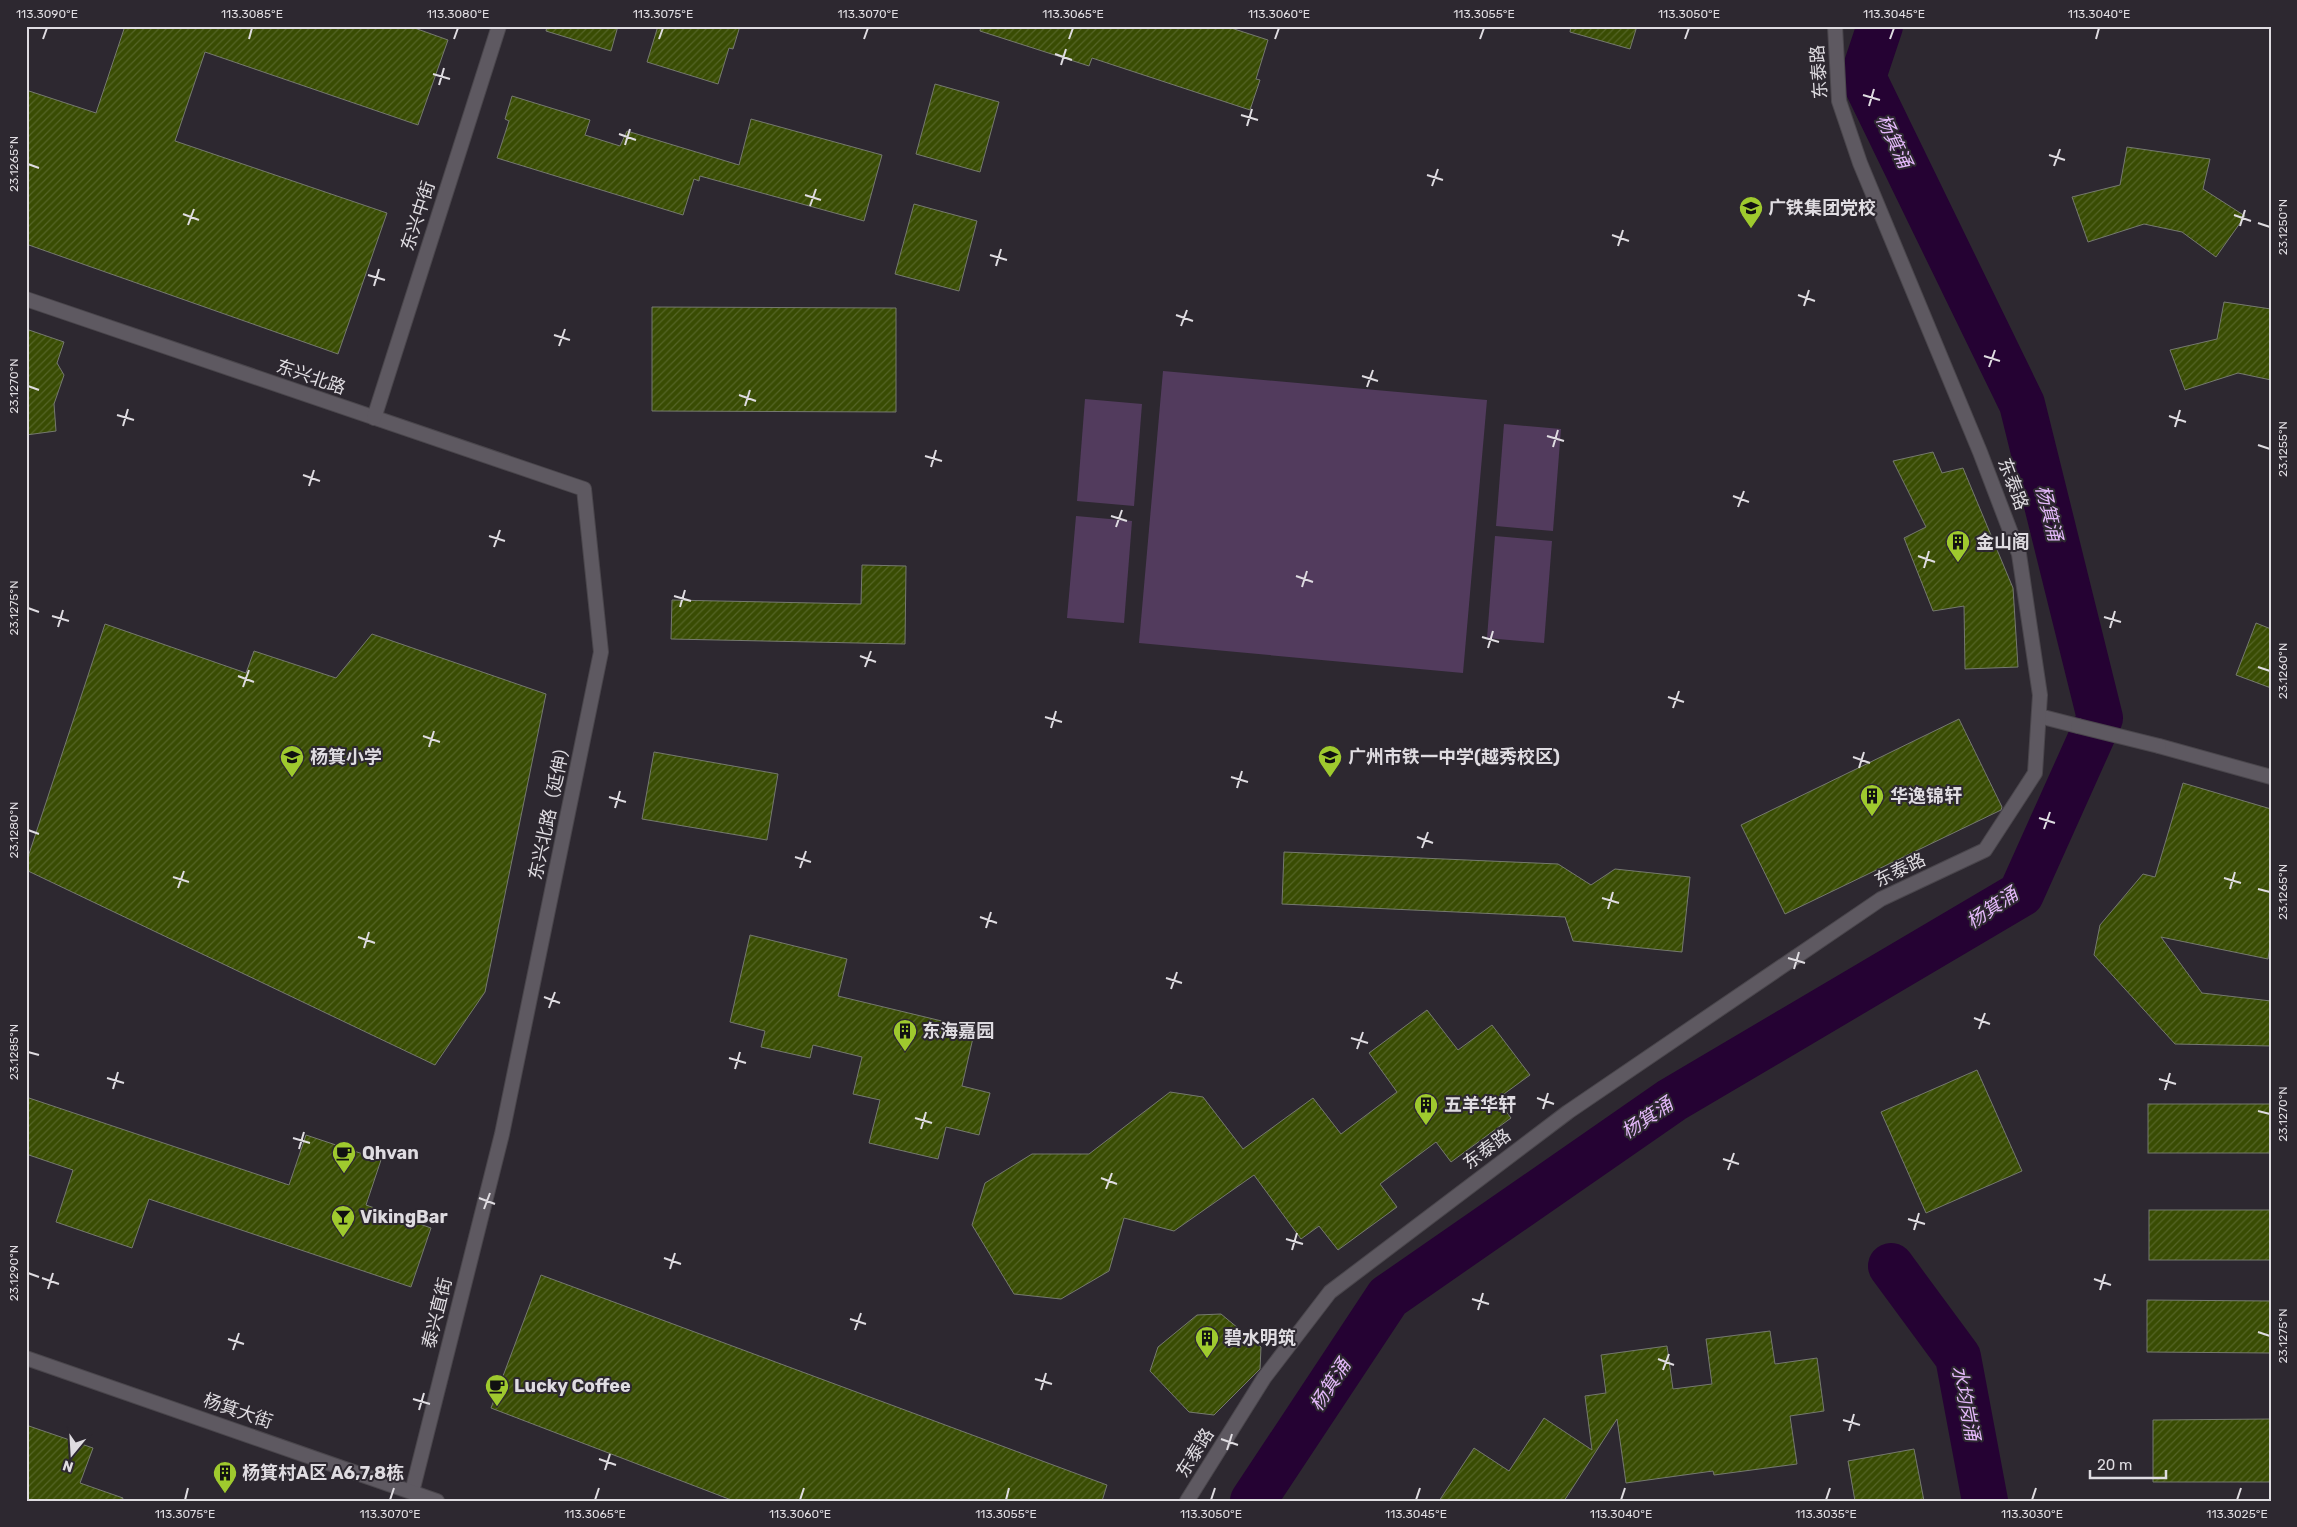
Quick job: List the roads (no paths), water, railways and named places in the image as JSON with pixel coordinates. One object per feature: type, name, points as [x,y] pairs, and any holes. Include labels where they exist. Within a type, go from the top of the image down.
[{"type":"street","name":"东兴中街","points":[[374,418],[498,26]]},
{"type":"street","name":"东泰路","points":[[1187,1501],[1264,1378],[1330,1292],[1568,1112],[1881,899],[1985,850],[2034,773],[2040,694],[2020,554],[1980,452],[1886,227],[1839,101],[1835,26]]},
{"type":"street","name":"东兴北路","points":[[26,299],[584,489]]},
{"type":"street","name":"东兴北路（延伸）","points":[[502,1134],[601,652],[584,489]]},
{"type":"street","points":[[2039,716],[2159,746],[2271,777]]},
{"type":"street","name":"泰兴直街","points":[[410,1496],[502,1134]]},
{"type":"street","name":"杨箕大街","points":[[26,1358],[410,1496],[436,1501]]},
{"type":"waterway","name":"杨箕涌","points":[[1253,1501],[1388,1297],[1672,1100],[2021,894],[2100,718],[2022,404],[1863,77],[1880,26]]},
{"type":"waterway","name":"水均岗涌","points":[[1891,1266],[1958,1357],[1985,1501]]},
{"type":"place","name":"广铁集团党校","points":[[1751,229]]},
{"type":"place","name":"金山阁","points":[[1958,563]]},
{"type":"place","name":"杨箕小学","points":[[292,778]]},
{"type":"place","name":"广州市铁一中学(越秀校区)","points":[[1330,778]]},
{"type":"place","name":"华逸锦轩","points":[[1872,817]]},
{"type":"place","name":"东海嘉园","points":[[905,1052]]},
{"type":"place","name":"五羊华轩","points":[[1426,1126]]},
{"type":"place","name":"Qhvan","points":[[344,1174]]},
{"type":"place","name":"VikingBar","points":[[343,1238]]},
{"type":"place","name":"碧水明筑","points":[[1207,1359]]},
{"type":"place","name":"Lucky Coffee","points":[[497,1407]]},
{"type":"place","name":"杨箕村A区 A6,7,8栋","points":[[225,1494]]}]
